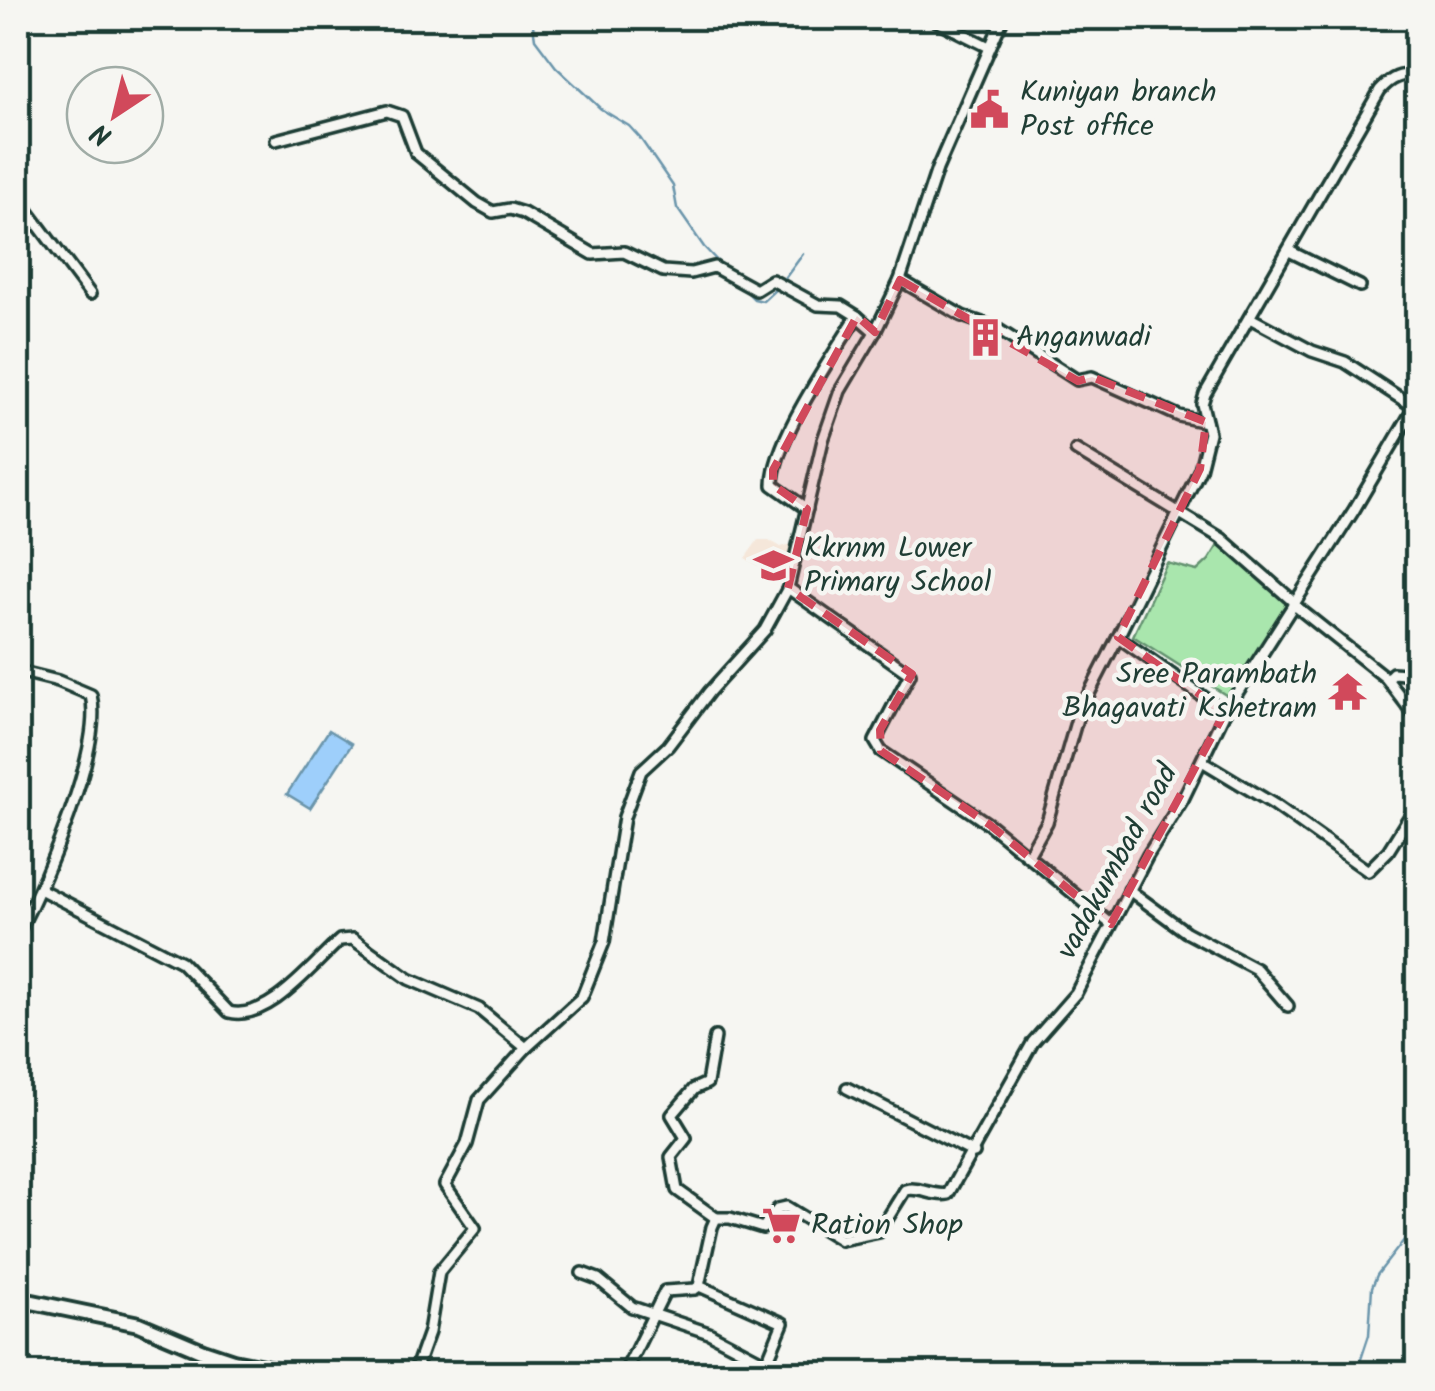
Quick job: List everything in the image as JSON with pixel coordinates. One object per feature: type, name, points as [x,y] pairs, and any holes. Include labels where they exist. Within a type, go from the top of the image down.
[{"type":"street","points":[[930,18],[989,47]]},
{"type":"street","points":[[415,1373],[429,1332],[439,1272],[475,1228],[446,1185],[468,1144],[479,1100],[526,1048],[582,996],[604,942],[624,817],[641,771],[668,746],[709,692],[765,630],[788,588],[823,440],[840,391],[900,280],[937,169],[1004,18]]},
{"type":"street","points":[[1029,854],[1046,822],[1078,715],[1181,514],[1208,447],[1202,404],[1205,394],[1380,90],[1390,78],[1418,74]]},
{"type":"street","points":[[276,140],[387,111],[402,116],[416,153],[493,212],[510,209],[523,213],[593,254],[624,252],[663,271],[691,273],[714,267],[756,290],[772,280],[818,305],[841,306],[875,332]]},
{"type":"street","points":[[18,198],[90,294]]},
{"type":"street","points":[[1288,251],[1360,286]]},
{"type":"street","points":[[900,280],[962,316],[994,327],[1058,372],[1076,380],[1092,378],[1179,416],[1206,422]]},
{"type":"street","points":[[807,510],[773,484],[773,470],[796,420],[857,316]]},
{"type":"street","points":[[1250,318],[1312,352],[1345,362],[1416,404]]},
{"type":"street","name":"vadakumbad road","points":[[716,1218],[763,1228],[782,1206],[806,1216],[841,1240],[879,1232],[905,1190],[948,1194],[1034,1042],[1076,993],[1225,712],[1416,404]]},
{"type":"street","points":[[1076,450],[1221,538],[1387,679],[1418,720]]},
{"type":"street","points":[[788,588],[910,674],[875,742],[882,751],[1029,854],[1111,924]]},
{"type":"street","points":[[1118,637],[1225,712]]},
{"type":"street","points":[[18,671],[91,695],[95,713],[71,815],[18,933]]},
{"type":"street","points":[[1387,679],[1393,674],[1404,674],[1418,681]]},
{"type":"street","points":[[1202,760],[1275,805],[1368,871],[1388,852],[1418,802]]},
{"type":"street","points":[[40,889],[181,962],[229,1012],[260,1011],[340,940],[353,939],[409,979],[479,1009],[526,1048]]},
{"type":"street","points":[[1130,890],[1186,932],[1256,969],[1288,1006]]},
{"type":"street","points":[[624,1374],[665,1291],[700,1286],[716,1218],[678,1190],[671,1157],[686,1138],[672,1115],[694,1089],[707,1083],[715,1037]]},
{"type":"street","points":[[847,1088],[974,1153]]},
{"type":"street","points":[[582,1273],[598,1279],[632,1307],[710,1332],[768,1364],[796,1374]]},
{"type":"street","points":[[700,1286],[782,1324],[762,1374]]},
{"type":"street","points":[[18,1299],[139,1324],[203,1351],[274,1369],[280,1374]]},
{"type":"highlighted area","points":[[900,280],[1078,381],[1092,377],[1206,422],[1200,469],[1118,637],[1225,712],[1111,924],[990,825],[881,751],[880,730],[912,674],[788,588],[807,509],[773,485],[773,470],[857,316],[875,332]]},
{"type":"shaded area","name":"Kkrnm Lower Primary School","points":[[758,540],[769,540],[781,547],[798,542],[786,583],[745,558]]},
{"type":"green space","points":[[1220,542],[1289,600],[1229,697],[1133,636],[1167,563],[1197,571]]},
{"type":"water","points":[[329,730],[352,744],[310,808],[287,794]]},
{"type":"waterway","points":[[532,18],[535,39],[556,67],[601,109],[629,126],[640,138],[673,186],[677,208],[723,267]]},
{"type":"waterway","points":[[783,281],[803,254]]},
{"type":"waterway","points":[[742,287],[754,299],[763,301],[778,287]]},
{"type":"waterway","points":[[1356,1374],[1369,1335],[1372,1287],[1418,1222]]},
{"type":"place","name":"Kuniyan branch Post office","points":[[990,110]]},
{"type":"place","name":"Anganwadi","points":[[986,338]]},
{"type":"place","name":"Kkrnm Lower Primary School","points":[[774,566]]},
{"type":"place","name":"Sree Parambath Bhagavati Kshetram","points":[[1347,692]]},
{"type":"place","name":"Ration Shop","points":[[781,1226]]}]
